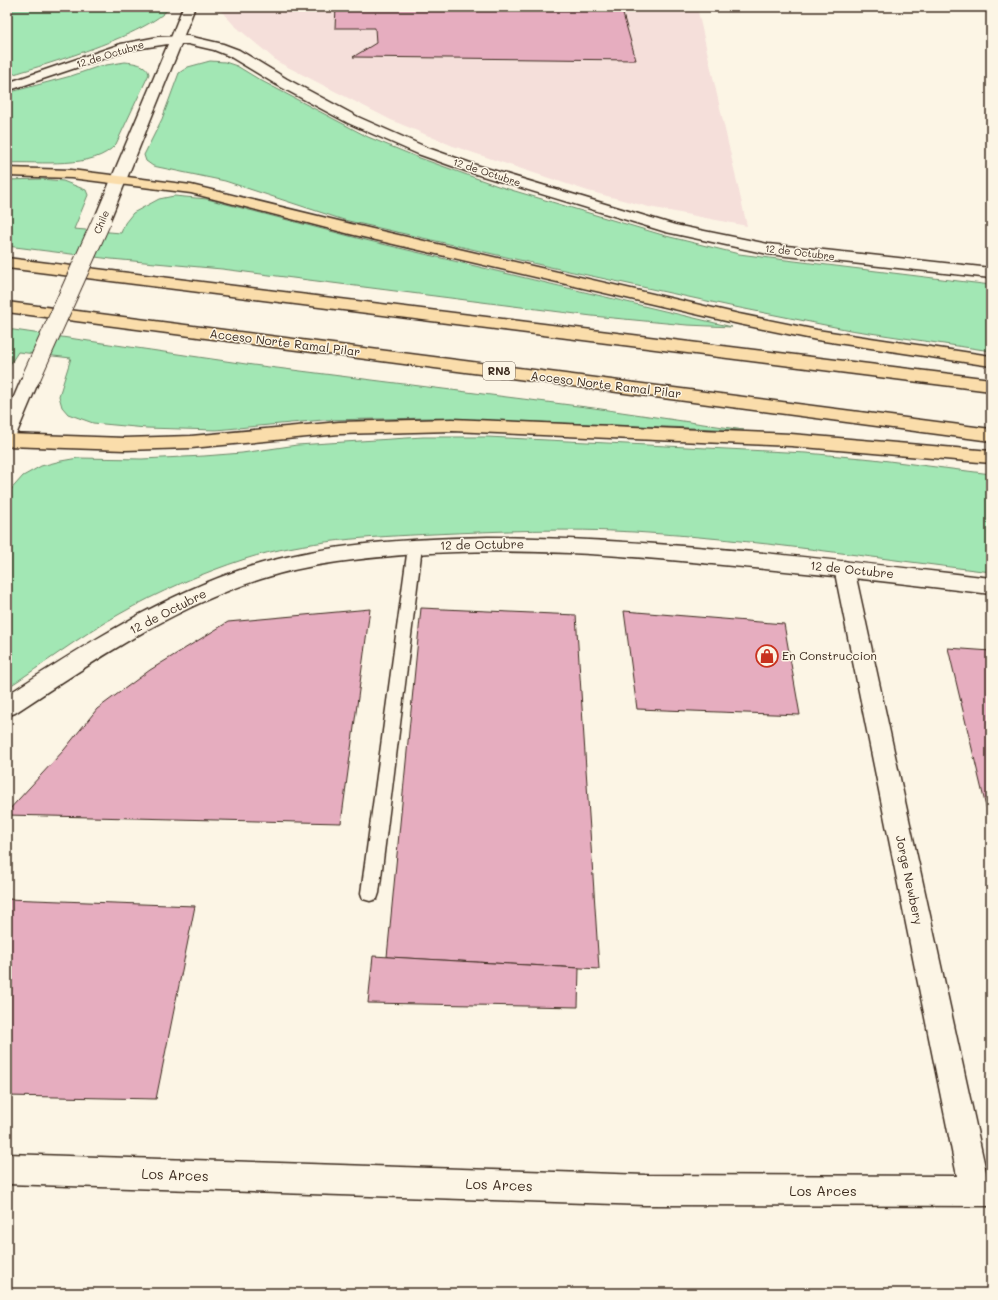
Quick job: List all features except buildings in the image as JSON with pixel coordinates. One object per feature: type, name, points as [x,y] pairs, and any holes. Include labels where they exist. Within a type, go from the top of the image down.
[{"type":"highway","points":[[7,172],[72,174],[191,190],[350,229],[739,319],[817,335],[991,361]]},
{"type":"highway","points":[[7,263],[991,385]]},
{"type":"highway","name":"Acceso Norte Ramal Pilar","points":[[7,307],[991,435]]},
{"type":"highway","points":[[7,440],[125,444],[191,442],[339,428],[395,425],[452,425],[791,440],[991,457]]},
{"type":"street","name":"Chile","points":[[7,435],[102,220],[190,7]]},
{"type":"street","name":"12 de Octubre","points":[[7,87],[126,47],[151,42],[176,40],[203,43],[234,54],[282,82],[353,120],[423,151],[471,168],[672,230],[768,249],[991,273]]},
{"type":"street","name":"12 de Octubre","points":[[7,707],[83,657],[150,619],[208,592],[256,573],[308,561],[359,552],[415,547],[488,544],[567,545],[648,550],[844,568],[991,586]]},
{"type":"street","name":"Jorge Newbery","points":[[844,568],[983,1191]]},
{"type":"street","name":"Los Arces","points":[[7,1169],[645,1190],[983,1191]]},
{"type":"lane","points":[[370,893],[415,547]]},
{"type":"shaded area","points":[[222,7],[697,7],[747,226],[649,207],[588,191],[453,146],[391,120],[278,62],[234,25],[221,11]]},
{"type":"green space","points":[[7,7],[170,7],[159,17],[141,28],[119,38],[69,57],[7,76]]},
{"type":"green space","points":[[210,61],[225,62],[237,66],[260,80],[368,137],[417,157],[498,186],[666,236],[739,254],[991,285],[991,351],[850,330],[550,267],[344,220],[225,181],[153,166],[146,161],[144,155],[162,119],[179,73],[188,67]]},
{"type":"green space","points":[[125,62],[143,66],[149,74],[116,144],[107,152],[95,158],[81,161],[7,163],[7,93],[71,76],[100,66]]},
{"type":"green space","points":[[41,179],[63,181],[86,190],[88,195],[74,229],[121,233],[125,223],[133,213],[159,199],[174,196],[207,199],[357,238],[732,327],[687,325],[592,316],[222,269],[111,259],[7,246],[7,180]]},
{"type":"green space","points":[[7,329],[253,365],[594,408],[744,430],[430,418],[323,420],[216,430],[146,428],[93,423],[68,414],[62,407],[59,396],[71,358],[18,352],[7,369]]},
{"type":"green space","points":[[423,437],[487,437],[806,453],[873,459],[991,474],[991,572],[768,544],[634,532],[584,530],[508,531],[338,540],[291,548],[245,559],[180,584],[104,623],[7,688],[7,494],[23,476],[41,466],[78,458],[142,459],[204,456],[242,453],[297,445]]},
{"type":"place","name":"En Construccion","points":[[767,656]]}]
